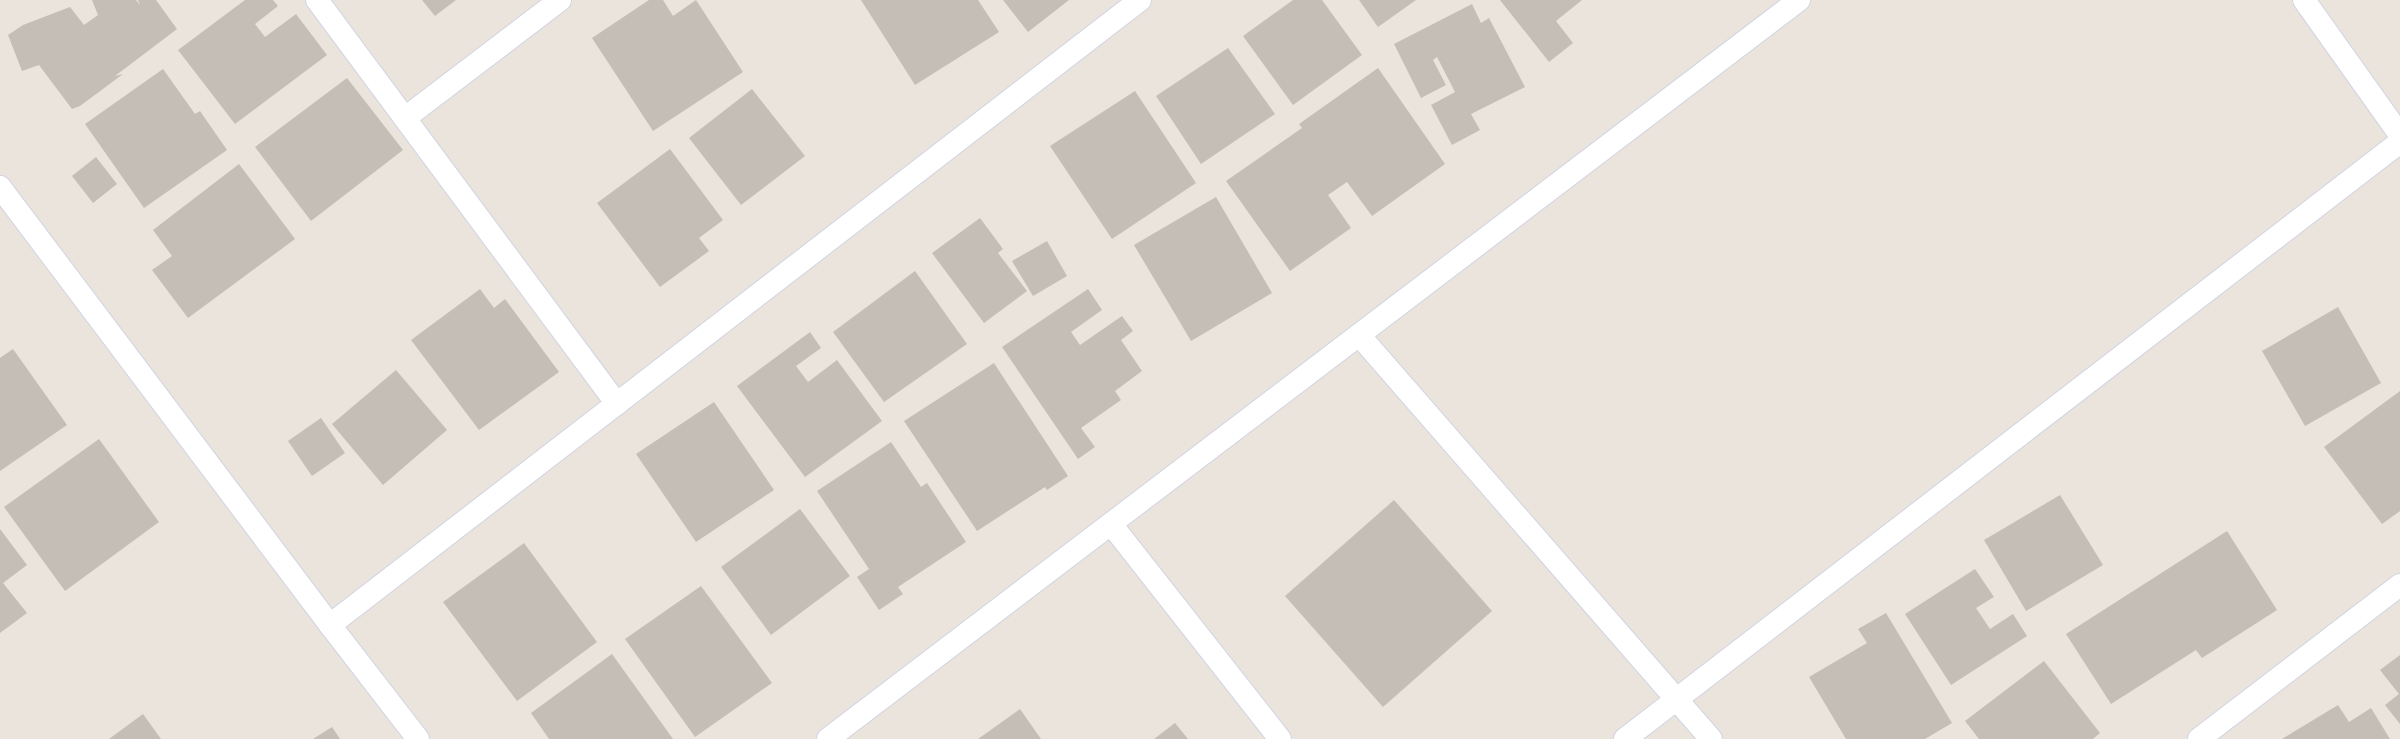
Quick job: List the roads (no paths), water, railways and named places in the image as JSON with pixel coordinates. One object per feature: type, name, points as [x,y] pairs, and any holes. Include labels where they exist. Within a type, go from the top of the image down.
[{"type":"street","points":[[318,0],[617,404]]},
{"type":"street","points":[[405,118],[560,0]]},
{"type":"street","points":[[330,625],[1140,0]]},
{"type":"street","points":[[828,739],[1799,0]]},
{"type":"street","points":[[2304,0],[2400,134]]},
{"type":"street","points":[[1625,739],[2400,142]]},
{"type":"street","points":[[0,187],[330,625],[418,739]]},
{"type":"street","points":[[1359,335],[1711,739]]},
{"type":"street","points":[[1110,524],[1280,739]]},
{"type":"street","points":[[2199,739],[2400,585]]}]
